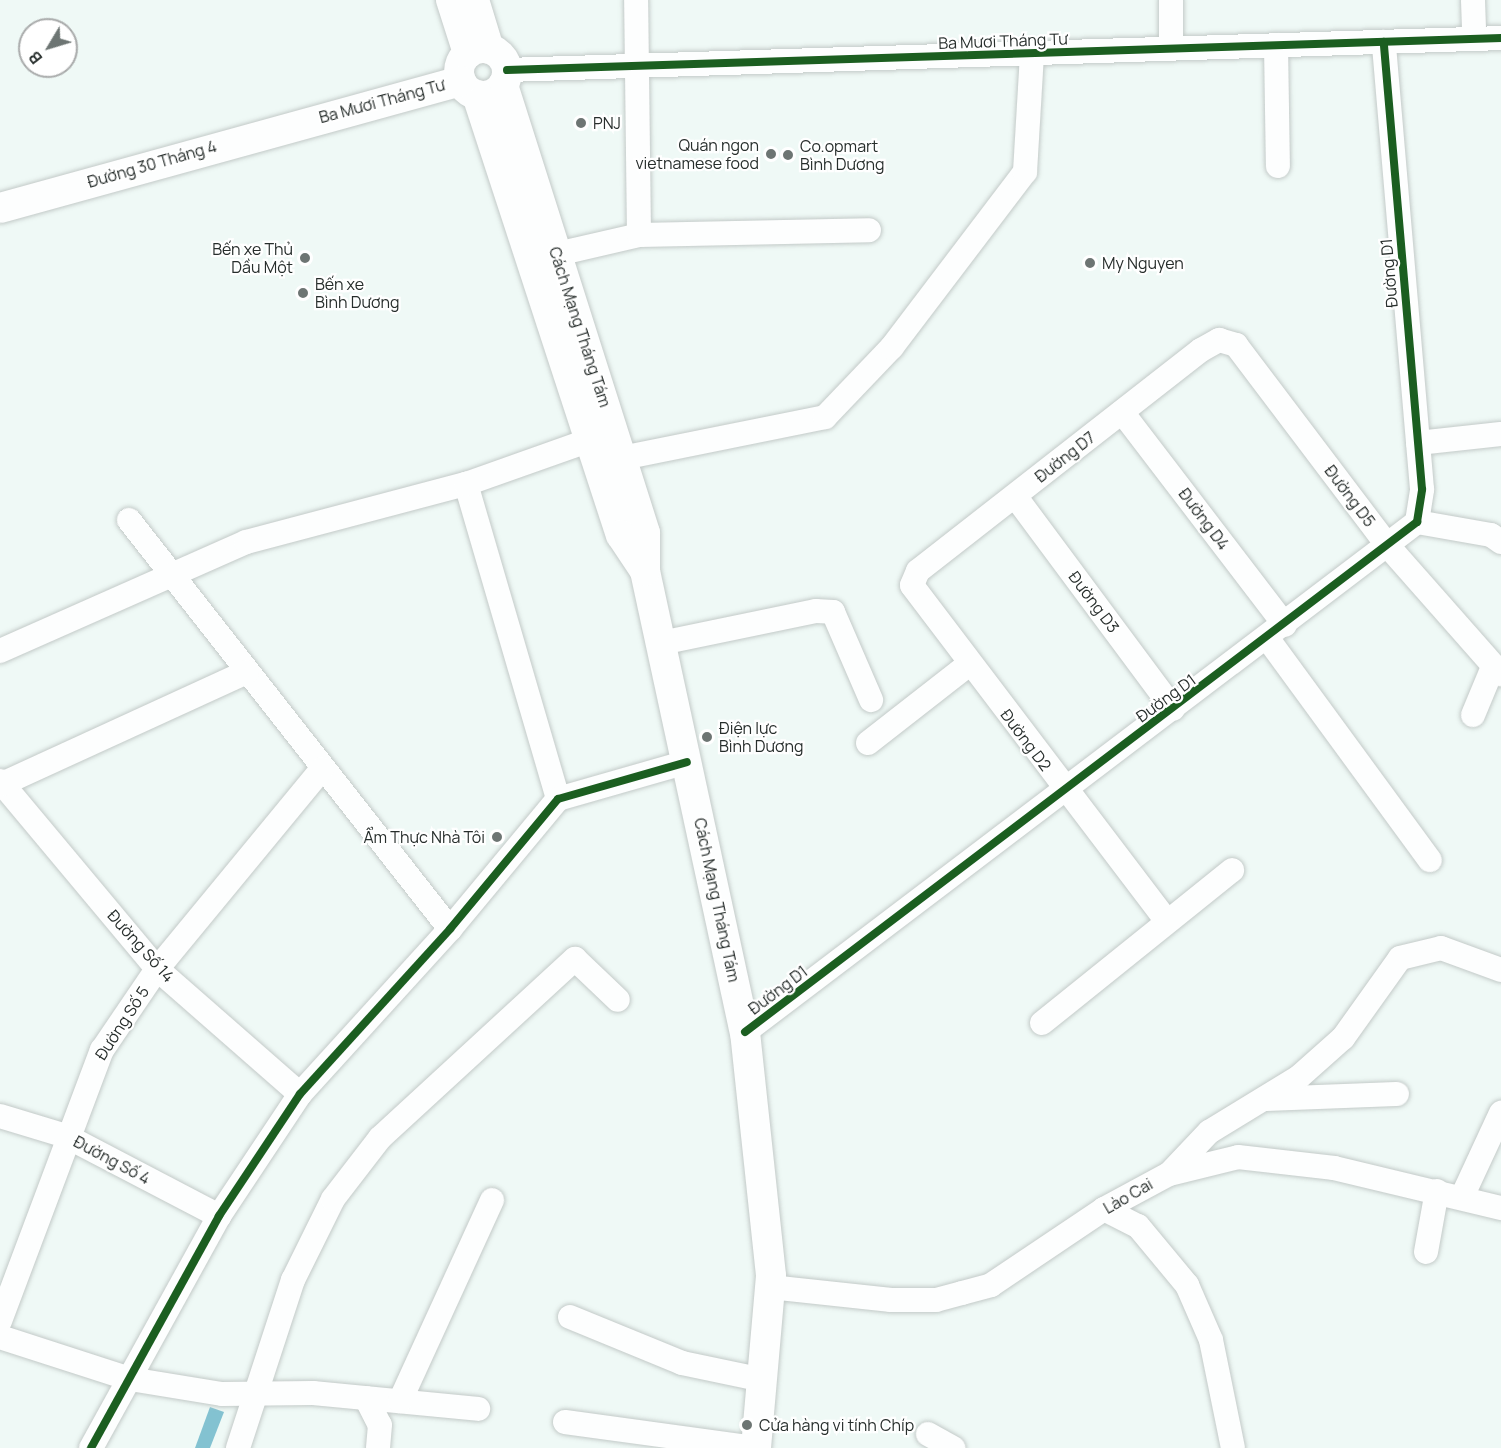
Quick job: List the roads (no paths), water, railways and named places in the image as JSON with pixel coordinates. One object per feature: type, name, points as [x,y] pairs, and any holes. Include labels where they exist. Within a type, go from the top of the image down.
[{"type":"main road","name":"Cách Mạng Tháng Tám","points":[[451,0],[484,72],[557,254],[645,533],[645,571],[745,1032],[770,1287],[756,1448]]},
{"type":"main road","name":"Cách Mạng Tháng Tám","points":[[474,0],[484,72],[590,440],[621,535],[645,571]]},
{"type":"main road","name":"Ba Mươi Tháng Tư","points":[[303,122],[484,72]]},
{"type":"main road","name":"Đường 30 Tháng 4","points":[[0,208],[303,122]]},
{"type":"street","points":[[636,0],[634,67],[639,235]]},
{"type":"street","points":[[1171,0],[1171,49]]},
{"type":"street","points":[[1473,0],[1474,38]]},
{"type":"street","name":"Ba Mươi Tháng Tư","points":[[484,72],[1501,38]]},
{"type":"street","name":"Đường D1","points":[[745,1032],[1276,632],[1417,522],[1422,489],[1384,42]]},
{"type":"street","points":[[1276,45],[1278,165]]},
{"type":"street","points":[[622,458],[825,417],[892,346],[1025,172],[1032,53]]},
{"type":"street","points":[[557,254],[639,235],[869,230]]},
{"type":"street","name":"Đường D7","points":[[912,585],[918,571],[1202,350],[1228,341]]},
{"type":"street","name":"Đường D5","points":[[1228,341],[1388,546],[1497,670]]},
{"type":"street","name":"Đường D4","points":[[1122,412],[1276,632],[1430,860]]},
{"type":"street","points":[[1418,443],[1501,434]]},
{"type":"street","points":[[0,651],[174,578],[246,542],[466,484],[590,440]]},
{"type":"street","points":[[466,484],[558,799]]},
{"type":"street","name":"Đường D3","points":[[1015,496],[1173,709]]},
{"type":"street","points":[[129,520],[322,769],[450,929]]},
{"type":"street","points":[[1417,522],[1491,535],[1501,542]]},
{"type":"street","name":"Đường D2","points":[[912,585],[1064,790],[1166,920]]},
{"type":"street","points":[[661,644],[816,611],[833,612],[871,700]]},
{"type":"street","points":[[868,742],[969,664]]},
{"type":"street","points":[[1473,715],[1497,670]]},
{"type":"street","points":[[1,783],[247,672]]},
{"type":"street","points":[[90,1448],[219,1216],[300,1094],[450,929],[558,799],[687,762]]},
{"type":"street","name":"Đường Số 5","points":[[0,1321],[66,1136],[102,1050],[157,969],[322,769]]},
{"type":"street","name":"Đường Số 14","points":[[1,783],[157,969],[300,1094]]},
{"type":"street","points":[[1042,1023],[1166,920],[1232,870]]},
{"type":"street","points":[[1169,1174],[1209,1132],[1265,1099],[1343,1038],[1400,958],[1441,948],[1501,970]]},
{"type":"street","points":[[238,1448],[293,1280],[333,1199],[380,1138],[575,959],[618,1000]]},
{"type":"street","points":[[1265,1099],[1397,1094]]},
{"type":"street","points":[[1462,1197],[1501,1113]]},
{"type":"street","name":"Đường Số 4","points":[[0,1116],[66,1136],[219,1216]]},
{"type":"street","name":"Lào Cai","points":[[770,1287],[936,1300],[992,1285],[1104,1209],[1169,1174],[1238,1157],[1273,1158],[1437,1191],[1501,1208]]},
{"type":"street","points":[[1426,1252],[1437,1191]]},
{"type":"street","points":[[400,1401],[492,1200]]},
{"type":"street","points":[[1104,1209],[1138,1226],[1187,1285],[1211,1340],[1233,1448]]},
{"type":"street","points":[[570,1317],[682,1363],[763,1380]]},
{"type":"street","points":[[0,1337],[130,1379],[222,1394],[255,1393],[366,1398],[478,1409]]},
{"type":"street","points":[[366,1398],[380,1425],[378,1448]]},
{"type":"street","points":[[565,1422],[756,1448]]},
{"type":"street","points":[[928,1434],[952,1448]]},
{"type":"water","points":[[210,1407],[224,1412],[210,1448],[195,1448]]},
{"type":"place","name":"PNJ","points":[[581,123]]},
{"type":"place","name":"Quán ngon vietnamese food","points":[[771,154]]},
{"type":"place","name":"Co.opmart Bình Dương","points":[[788,155]]},
{"type":"place","name":"Bến xe Thủ Dầu Một","points":[[305,258]]},
{"type":"place","name":"My Nguyen","points":[[1090,263]]},
{"type":"place","name":"Bến xe Bình Dương","points":[[303,293]]},
{"type":"place","name":"Điện lực Bình Dương","points":[[707,737]]},
{"type":"place","name":"Ẩm Thực Nhà Tôi","points":[[497,837]]},
{"type":"place","name":"Cửa hàng vi tính Chíp","points":[[747,1425]]}]
